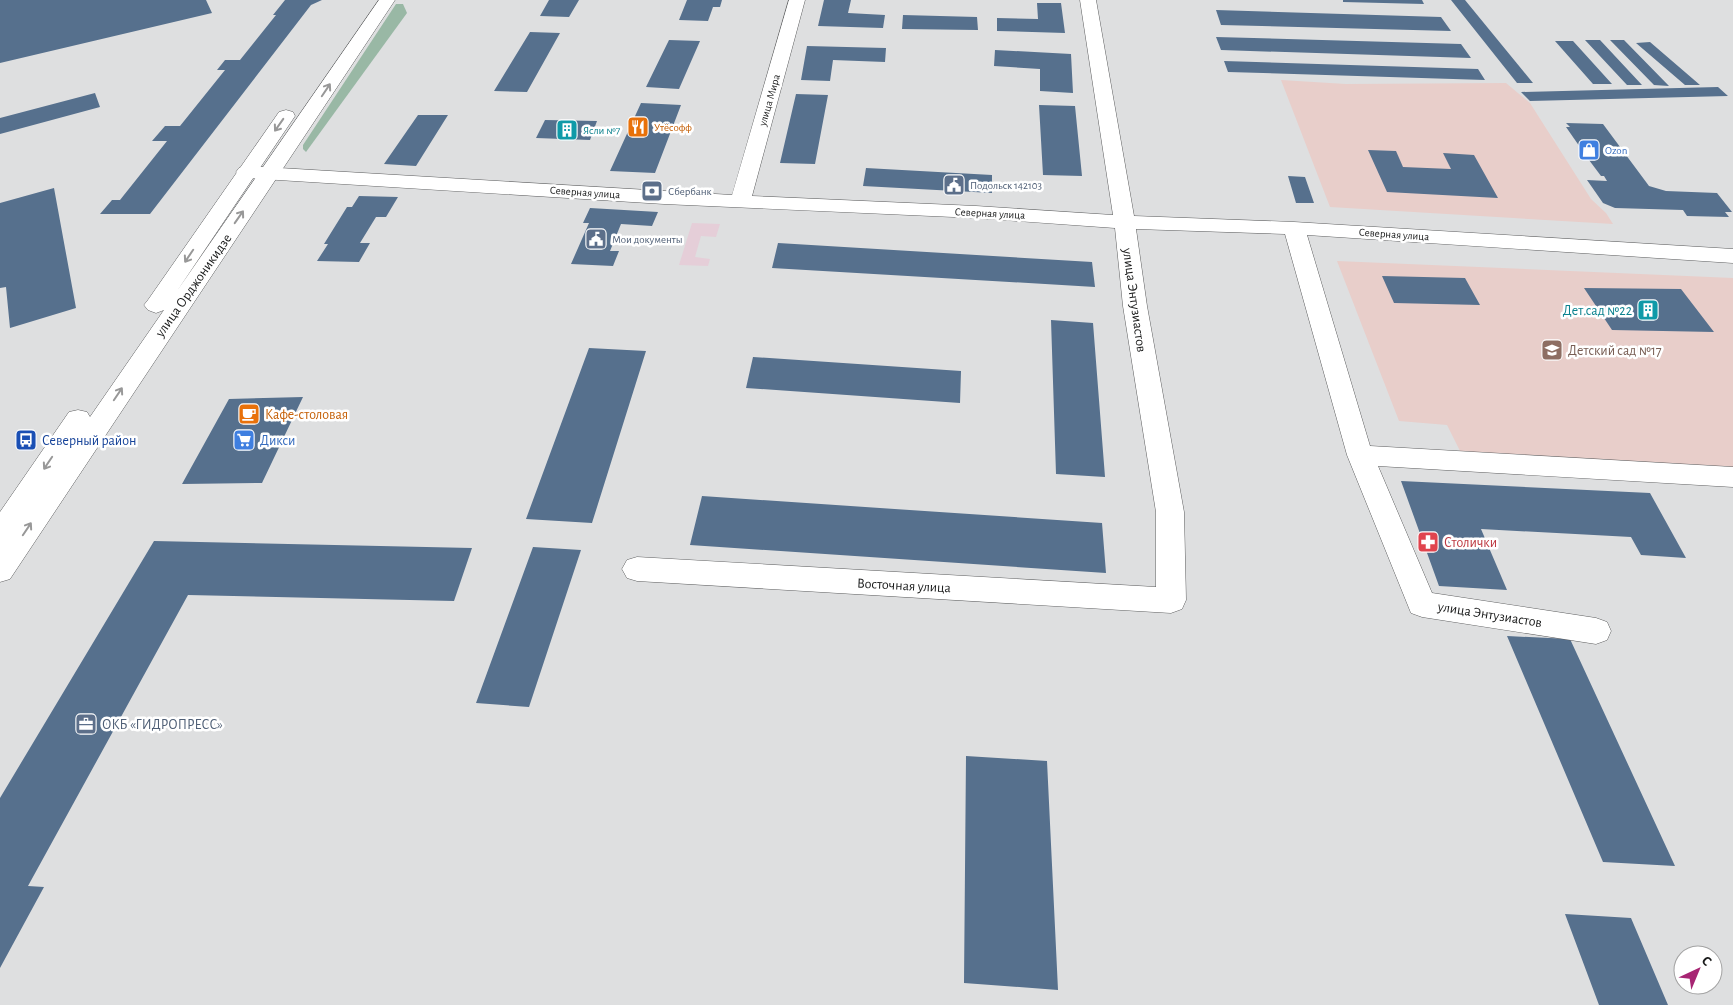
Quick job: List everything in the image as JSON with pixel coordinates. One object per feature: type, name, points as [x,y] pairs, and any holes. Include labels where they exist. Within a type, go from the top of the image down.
[{"type":"street","points":[[315,75],[368,0]]},
{"type":"street","name":"улица Орджоникидзе","points":[[0,534],[258,173],[387,0]]},
{"type":"street","name":"улица Мира","points":[[742,200],[797,0]]},
{"type":"street","name":"улица Энтузиастов","points":[[1088,0],[1125,222],[1135,306],[1170,512],[1171,600]]},
{"type":"street","name":"улица Орджоникидзе","points":[[0,570],[258,173],[298,100]]},
{"type":"street","name":"Северная улица","points":[[258,173],[664,198],[976,212],[1125,222],[1294,228],[1733,256]]},
{"type":"street","name":"улица Энтузиастов","points":[[1294,228],[1360,455],[1422,604],[1596,631]]},
{"type":"street","points":[[1360,455],[1733,477]]},
{"type":"street","name":"Восточная улица","points":[[637,569],[1171,600]]},
{"type":"shaded area","points":[[1281,80],[1346,84],[1506,83],[1530,103],[1591,199],[1606,213],[1613,224],[1330,207]]},
{"type":"shaded area","points":[[692,223],[720,224],[716,237],[701,236],[695,257],[710,259],[708,266],[679,265]]},
{"type":"shaded area","name":"Детский сад №17","points":[[1337,261],[1733,278],[1733,470],[1462,455],[1447,425],[1399,421]]},
{"type":"green space","points":[[396,4],[403,4],[407,13],[306,152],[303,149],[303,145]]},
{"type":"building","points":[[0,0],[206,0],[212,13],[0,63]]},
{"type":"building","points":[[285,0],[322,0],[311,5],[150,214],[100,214],[112,200],[120,200],[167,141],[152,141],[165,126],[180,126],[225,70],[217,70],[225,60],[240,60],[276,15],[273,15]]},
{"type":"building","points":[[549,0],[579,0],[569,17],[540,16]]},
{"type":"building","points":[[687,0],[722,0],[720,7],[713,7],[708,21],[679,20]]},
{"type":"building","points":[[824,0],[851,0],[848,13],[885,15],[883,28],[818,26]]},
{"type":"building","points":[[1343,0],[1422,0],[1424,4],[1343,2]]},
{"type":"building","points":[[1451,0],[1465,0],[1533,83],[1517,83]]},
{"type":"building","points":[[1037,3],[1061,3],[1065,33],[997,31],[997,18],[1038,19]]},
{"type":"building","points":[[1216,10],[1441,17],[1451,31],[1221,25]]},
{"type":"building","points":[[903,15],[977,17],[978,30],[902,29]]},
{"type":"building","points":[[530,32],[560,33],[527,92],[494,91]]},
{"type":"building","points":[[1216,37],[1461,44],[1471,58],[1221,50]]},
{"type":"building","points":[[669,40],[700,41],[679,89],[646,87]]},
{"type":"building","points":[[1585,40],[1600,40],[1642,85],[1627,85]]},
{"type":"building","points":[[1610,40],[1624,40],[1669,86],[1654,85]]},
{"type":"building","points":[[1555,41],[1573,41],[1612,84],[1593,84]]},
{"type":"building","points":[[1650,42],[1700,85],[1685,85],[1636,43]]},
{"type":"building","points":[[807,46],[886,48],[885,62],[833,60],[830,81],[801,80]]},
{"type":"building","points":[[995,50],[1071,54],[1073,93],[1040,91],[1040,69],[994,66]]},
{"type":"building","points":[[1224,61],[1478,69],[1485,80],[1228,72]]},
{"type":"building","points":[[1718,87],[1728,96],[1530,101],[1521,92]]},
{"type":"building","points":[[95,93],[100,107],[0,134],[0,118]]},
{"type":"building","points":[[796,94],[828,95],[815,164],[780,163]]},
{"type":"building","points":[[641,103],[681,105],[655,173],[610,171]]},
{"type":"building","points":[[1039,105],[1075,106],[1082,176],[1043,175]]},
{"type":"building","points":[[418,115],[448,115],[416,166],[384,164]]},
{"type":"building","name":"Ясли №7","points":[[545,120],[597,121],[590,140],[536,138]]},
{"type":"building","points":[[1566,123],[1603,124],[1649,186],[1666,191],[1717,193],[1732,212],[1725,212],[1729,217],[1687,216],[1683,210],[1615,208],[1603,203],[1587,180],[1607,181],[1586,156],[1591,156],[1586,150],[1582,150],[1566,127],[1570,127]]},
{"type":"building","points":[[1368,150],[1396,151],[1403,167],[1451,169],[1443,153],[1474,155],[1498,198],[1387,192]]},
{"type":"building","points":[[866,168],[992,175],[992,193],[863,186]]},
{"type":"building","points":[[1288,176],[1305,177],[1314,203],[1296,203]]},
{"type":"building","points":[[54,188],[76,308],[10,328],[6,287],[0,288],[0,203]]},
{"type":"building","points":[[359,196],[398,197],[386,217],[376,217],[360,243],[370,243],[359,262],[317,261],[328,244],[324,244],[347,207],[352,207]]},
{"type":"building","points":[[590,208],[658,212],[652,226],[621,224],[610,251],[619,251],[613,266],[571,264],[589,223],[583,223]]},
{"type":"building","points":[[778,243],[1092,262],[1095,287],[772,268]]},
{"type":"building","points":[[1382,276],[1465,278],[1480,305],[1394,303]]},
{"type":"building","name":"Дет.сад №22","points":[[1584,288],[1681,289],[1714,332],[1612,330]]},
{"type":"building","points":[[1051,320],[1093,323],[1105,477],[1056,474]]},
{"type":"building","points":[[589,348],[646,351],[592,523],[526,519]]},
{"type":"building","points":[[753,357],[961,371],[960,403],[746,388]]},
{"type":"building","points":[[303,397],[262,483],[182,484],[229,399]]},
{"type":"building","points":[[1401,481],[1650,493],[1686,558],[1641,555],[1631,537],[1481,529],[1507,590],[1439,586]]},
{"type":"building","points":[[702,496],[1102,523],[1106,573],[690,545]]},
{"type":"building","points":[[154,541],[472,548],[454,601],[188,595],[28,886],[44,887],[0,968],[0,798]]},
{"type":"building","points":[[533,547],[581,550],[529,707],[476,703]]},
{"type":"building","points":[[1507,636],[1570,639],[1675,866],[1603,862]]},
{"type":"building","points":[[966,756],[1047,761],[1058,990],[964,983]]},
{"type":"building","points":[[1565,914],[1631,918],[1668,1005],[1599,1005]]},
{"type":"place","name":"Утёсофф","points":[[638,127]]},
{"type":"place","name":"Ясли №7","points":[[567,130]]},
{"type":"place","name":"Ozon","points":[[1589,150]]},
{"type":"place","name":"Подольск 142103","points":[[954,185]]},
{"type":"place","name":"Сбербанк","points":[[652,191]]},
{"type":"place","name":"Мои документы","points":[[596,239]]},
{"type":"place","name":"Дет.сад №22","points":[[1648,310]]},
{"type":"place","name":"Детский сад №17","points":[[1552,350]]},
{"type":"place","name":"Кафе-столовая","points":[[249,414]]},
{"type":"place","name":"Северный район","points":[[26,440]]},
{"type":"place","name":"Дикси","points":[[244,440]]},
{"type":"place","name":"Столички","points":[[1428,542]]},
{"type":"place","name":"ОКБ «ГИДРОПРЕСС»","points":[[86,724]]}]
